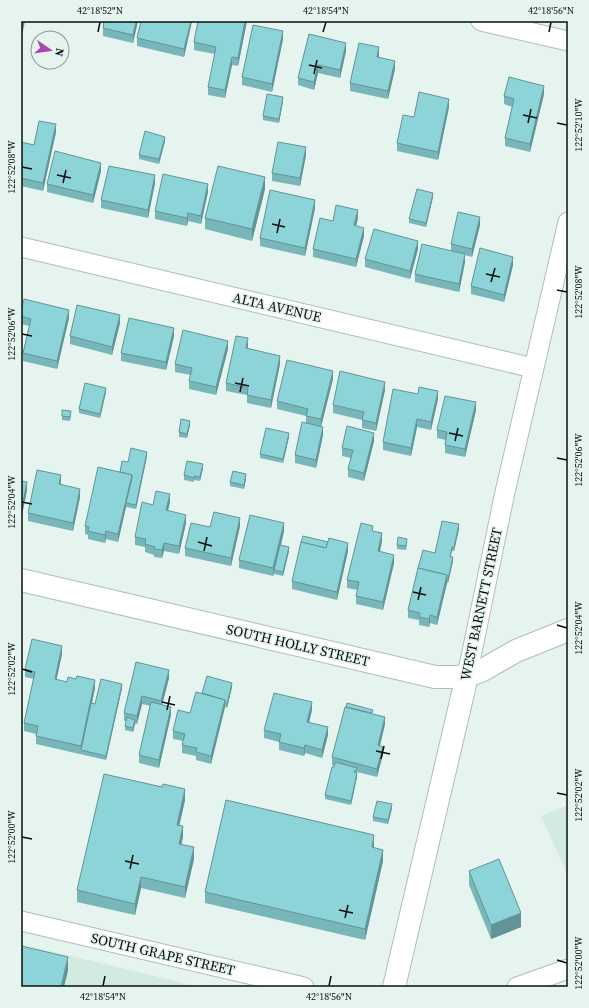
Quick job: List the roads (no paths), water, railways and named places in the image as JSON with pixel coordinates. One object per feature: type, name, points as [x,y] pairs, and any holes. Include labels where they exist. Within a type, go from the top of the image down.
[{"type":"street","points":[[481,21],[568,41]]},
{"type":"street","name":"WEST BARNETT STREET","points":[[394,987],[467,676],[533,368],[568,222]]},
{"type":"street","name":"ALTA AVENUE","points":[[21,246],[533,368]]},
{"type":"street","name":"SOUTH HOLLY STREET","points":[[21,580],[423,674],[447,678],[467,676],[481,671],[516,651],[568,630]]},
{"type":"street","name":"SOUTH GRAPE STREET","points":[[21,921],[304,987]]},
{"type":"street","points":[[517,987],[568,969]]}]
